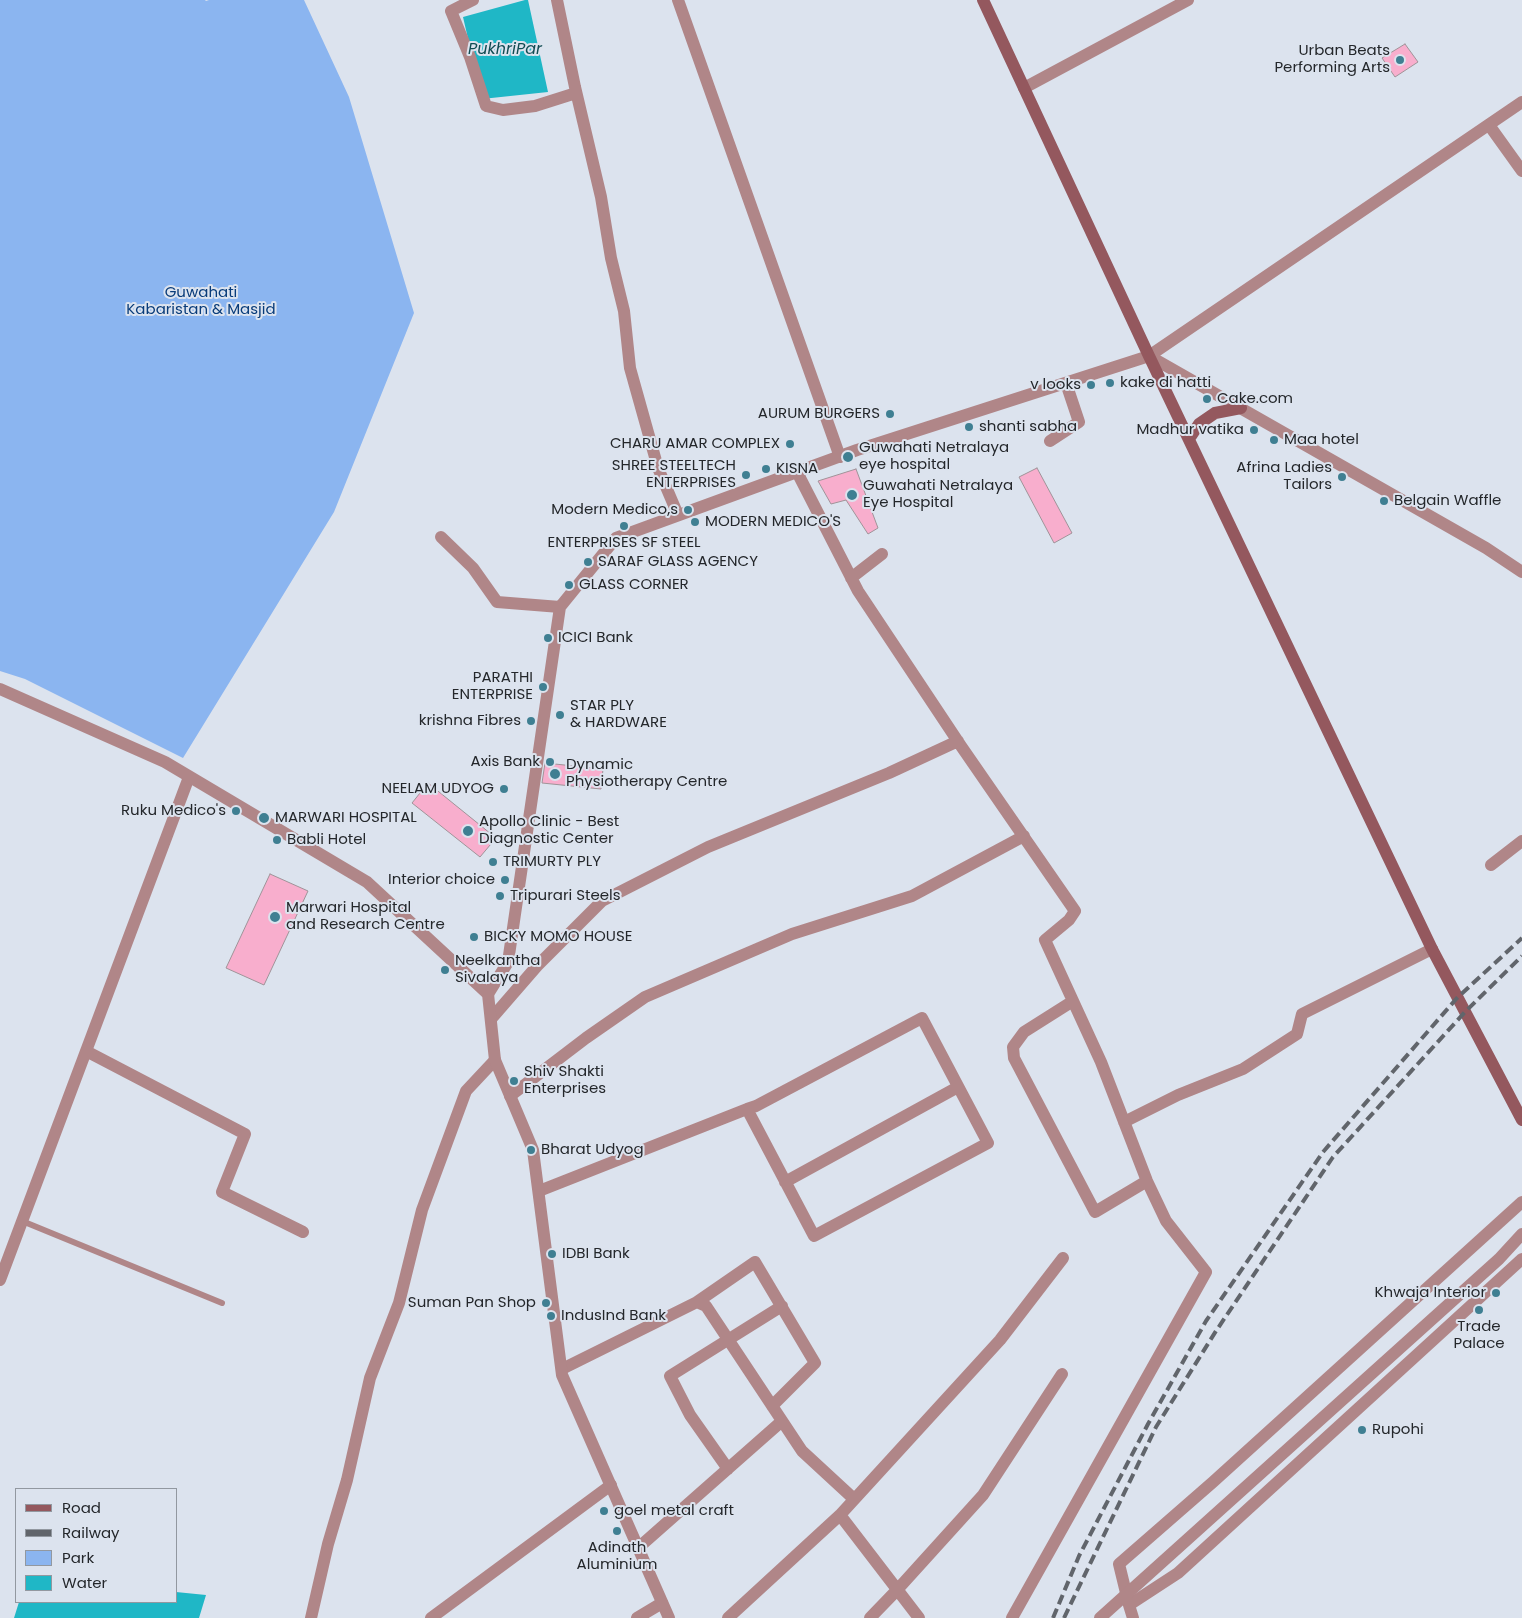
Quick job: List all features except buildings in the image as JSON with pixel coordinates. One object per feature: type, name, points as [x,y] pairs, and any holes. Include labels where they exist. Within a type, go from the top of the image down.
[{"type":"main road","points":[[983,0],[1149,356],[1432,949],[1522,1120]]},
{"type":"main road","points":[[1189,439],[1199,424],[1215,413],[1241,408]]},
{"type":"street","points":[[473,0],[449,5],[470,57],[486,106],[503,110],[535,106],[576,93]]},
{"type":"street","points":[[557,0],[576,93],[601,197],[610,258],[624,311],[630,368],[658,468],[678,515]]},
{"type":"street","points":[[678,0],[840,457]]},
{"type":"street","points":[[1024,88],[1188,0]]},
{"type":"street","points":[[669,1618],[562,1375],[533,1150],[495,1060],[488,994],[508,962],[560,607],[616,538],[840,457],[1149,356],[1522,102]]},
{"type":"street","points":[[1489,125],[1522,171]]},
{"type":"street","points":[[1149,356],[1486,548],[1522,572]]},
{"type":"street","points":[[1050,441],[1080,422],[1066,383]]},
{"type":"street","points":[[797,472],[858,591],[958,742],[1075,911],[1069,920],[1045,940],[1101,1062],[1146,1181],[1166,1221],[1206,1272],[1012,1618]]},
{"type":"street","points":[[441,538],[473,568],[497,602],[560,607]]},
{"type":"street","points":[[851,578],[882,554]]},
{"type":"street","points":[[0,689],[165,762],[366,882],[488,994]]},
{"type":"street","points":[[491,1020],[537,966],[602,901],[708,847],[958,742]]},
{"type":"street","points":[[0,1280],[189,777]]},
{"type":"street","points":[[510,1096],[586,1038],[645,997],[792,934],[912,896],[1024,836]]},
{"type":"street","points":[[1491,864],[1522,841]]},
{"type":"street","points":[[1124,1122],[1178,1095],[1243,1069],[1297,1034],[1302,1014],[1432,949]]},
{"type":"street","points":[[1073,1001],[1024,1032],[1013,1047],[1014,1058],[1095,1212],[1146,1181]]},
{"type":"street","points":[[539,1191],[747,1109],[756,1106],[922,1018],[988,1143],[814,1236],[747,1109]]},
{"type":"street","points":[[86,1050],[246,1134],[222,1192],[303,1232]]},
{"type":"street","points":[[311,1618],[328,1544],[347,1480],[370,1378],[399,1303],[422,1210],[466,1091],[495,1060]]},
{"type":"street","points":[[785,1182],[958,1087]]},
{"type":"street","points":[[1133,1618],[1119,1564],[1213,1482],[1522,1202]]},
{"type":"street","points":[[1100,1618],[1499,1258],[1522,1234]]},
{"type":"street","points":[[728,1618],[840,1515],[1000,1340],[1063,1258]]},
{"type":"street","points":[[1129,1605],[1178,1573],[1522,1259]]},
{"type":"street","points":[[562,1369],[697,1302],[755,1262],[815,1363],[772,1406]]},
{"type":"street","points":[[697,1302],[706,1306],[802,1450],[854,1499]]},
{"type":"street","points":[[728,1469],[690,1415],[670,1376],[782,1306]]},
{"type":"street","points":[[870,1618],[983,1495],[1062,1374]]},
{"type":"street","points":[[638,1548],[782,1422]]},
{"type":"street","points":[[431,1618],[611,1486]]},
{"type":"street","points":[[840,1515],[919,1618]]},
{"type":"street","points":[[637,1618],[662,1603]]},
{"type":"lane","points":[[22,1221],[222,1303]]},
{"type":"green space","name":"Guwahati Kabaristan & Masjid","points":[[0,0],[304,0],[349,97],[414,313],[334,512],[183,758],[25,679],[0,671]]},
{"type":"water","name":"PukhriPar","points":[[528,0],[548,92],[482,99],[463,17]]},
{"type":"water","points":[[178,1592],[206,1595],[199,1618],[14,1618],[19,1603],[178,1603]]},
{"type":"railway","points":[[1053,1618],[1079,1556],[1148,1424],[1206,1321],[1323,1152],[1457,998],[1522,938]]},
{"type":"railway","points":[[1064,1618],[1156,1427],[1216,1331],[1333,1157],[1465,1012],[1522,956]]},
{"type":"place","name":"Urban Beats Performing Arts","points":[[1400,60]]},
{"type":"place","name":"kake di hatti","points":[[1110,383]]},
{"type":"place","name":"v looks","points":[[1091,385]]},
{"type":"place","name":"Cake.com","points":[[1207,399]]},
{"type":"place","name":"AURUM BURGERS","points":[[890,414]]},
{"type":"place","name":"shanti sabha","points":[[969,427]]},
{"type":"place","name":"Madhur vatika","points":[[1254,430]]},
{"type":"place","name":"Maa hotel","points":[[1274,440]]},
{"type":"place","name":"CHARU AMAR COMPLEX","points":[[790,444]]},
{"type":"place","name":"Guwahati Netralaya eye hospital","points":[[848,457]]},
{"type":"place","name":"KISNA","points":[[766,469]]},
{"type":"place","name":"SHREE STEELTECH ENTERPRISES","points":[[746,475]]},
{"type":"place","name":"Afrina Ladies Tailors","points":[[1342,477]]},
{"type":"place","name":"Guwahati Netralaya Eye Hospital","points":[[852,495]]},
{"type":"place","name":"Belgain Waffle","points":[[1384,501]]},
{"type":"place","name":"Modern Medico,s","points":[[688,510]]},
{"type":"place","name":"MODERN MEDICO'S","points":[[695,522]]},
{"type":"place","name":"ENTERPRISES SF STEEL","points":[[624,526]]},
{"type":"place","name":"SARAF GLASS AGENCY","points":[[588,562]]},
{"type":"place","name":"GLASS CORNER","points":[[569,585]]},
{"type":"place","name":"ICICI Bank","points":[[548,638]]},
{"type":"place","name":"PARATHI ENTERPRISE","points":[[543,687]]},
{"type":"place","name":"STAR PLY & HARDWARE","points":[[560,715]]},
{"type":"place","name":"krishna Fibres","points":[[531,721]]},
{"type":"place","name":"Axis Bank","points":[[550,762]]},
{"type":"place","name":"Dynamic Physiotherapy Centre","points":[[555,774]]},
{"type":"place","name":"NEELAM UDYOG","points":[[504,789]]},
{"type":"place","name":"Ruku Medico's","points":[[236,811]]},
{"type":"place","name":"MARWARI HOSPITAL","points":[[264,818]]},
{"type":"place","name":"Apollo Clinic - Best Diagnostic Center","points":[[468,831]]},
{"type":"place","name":"Babli Hotel","points":[[277,840]]},
{"type":"place","name":"TRIMURTY PLY","points":[[493,862]]},
{"type":"place","name":"Interior choice","points":[[505,880]]},
{"type":"place","name":"Tripurari Steels","points":[[500,896]]},
{"type":"place","name":"Marwari Hospital and Research Centre","points":[[275,917]]},
{"type":"place","name":"BICKY MOMO HOUSE","points":[[474,937]]},
{"type":"place","name":"Neelkantha Sivalaya","points":[[445,970]]},
{"type":"place","name":"Shiv Shakti Enterprises","points":[[514,1081]]},
{"type":"place","name":"Bharat Udyog","points":[[531,1150]]},
{"type":"place","name":"IDBI Bank","points":[[552,1254]]},
{"type":"place","name":"Khwaja Interior","points":[[1496,1293]]},
{"type":"place","name":"Suman Pan Shop","points":[[546,1303]]},
{"type":"place","name":"Trade Palace","points":[[1479,1310]]},
{"type":"place","name":"IndusInd Bank","points":[[551,1316]]},
{"type":"place","name":"Rupohi","points":[[1362,1430]]},
{"type":"place","name":"goel metal craft","points":[[604,1511]]},
{"type":"place","name":"Adinath Aluminium","points":[[617,1531]]}]
